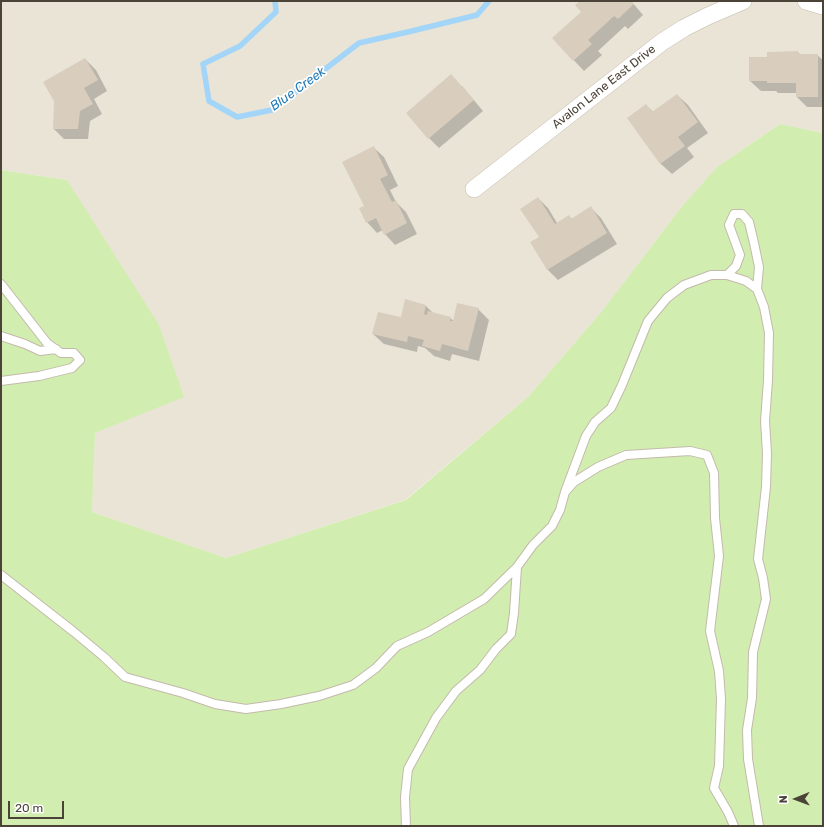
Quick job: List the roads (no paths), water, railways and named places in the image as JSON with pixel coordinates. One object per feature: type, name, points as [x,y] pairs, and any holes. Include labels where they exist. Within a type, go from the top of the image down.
[{"type":"street","name":"Avalon Lane East Drive","points":[[474,189],[662,42],[684,28],[743,1]]},
{"type":"street","points":[[806,1],[823,6]]},
{"type":"lane","points":[[727,275],[736,266],[740,255],[729,225],[734,214],[742,214],[749,222],[754,243],[759,266],[757,289],[764,307],[769,333],[765,422],[767,453],[766,487],[758,559],[766,599],[753,652],[752,698],[747,730],[748,759],[759,826]]},
{"type":"lane","points":[[1,575],[74,632],[125,677],[183,693],[215,704],[246,709],[281,704],[319,696],[354,685],[376,668],[397,646],[428,632],[456,614],[484,599],[516,567],[552,526],[560,510],[565,492],[586,436],[595,422],[611,408],[622,385],[648,320],[667,298],[684,285],[711,275],[727,275],[746,281],[757,289]]},
{"type":"lane","points":[[1,284],[47,343],[61,353],[74,353],[80,360],[72,368],[39,376],[1,381]]},
{"type":"lane","points":[[1,336],[40,351],[56,349]]},
{"type":"lane","points":[[565,492],[574,482],[598,468],[626,455],[690,451],[707,455],[714,473],[715,518],[719,556],[710,631],[719,671],[721,699],[719,766],[714,788],[728,812],[734,826]]},
{"type":"lane","points":[[406,826],[405,797],[408,769],[422,743],[436,718],[456,691],[480,670],[496,649],[511,634],[514,613],[516,567]]},
{"type":"waterway","name":"Blue Creek","points":[[275,1],[276,12],[240,46],[203,64],[209,101],[237,117],[272,110],[359,43],[477,15],[489,1]]}]
